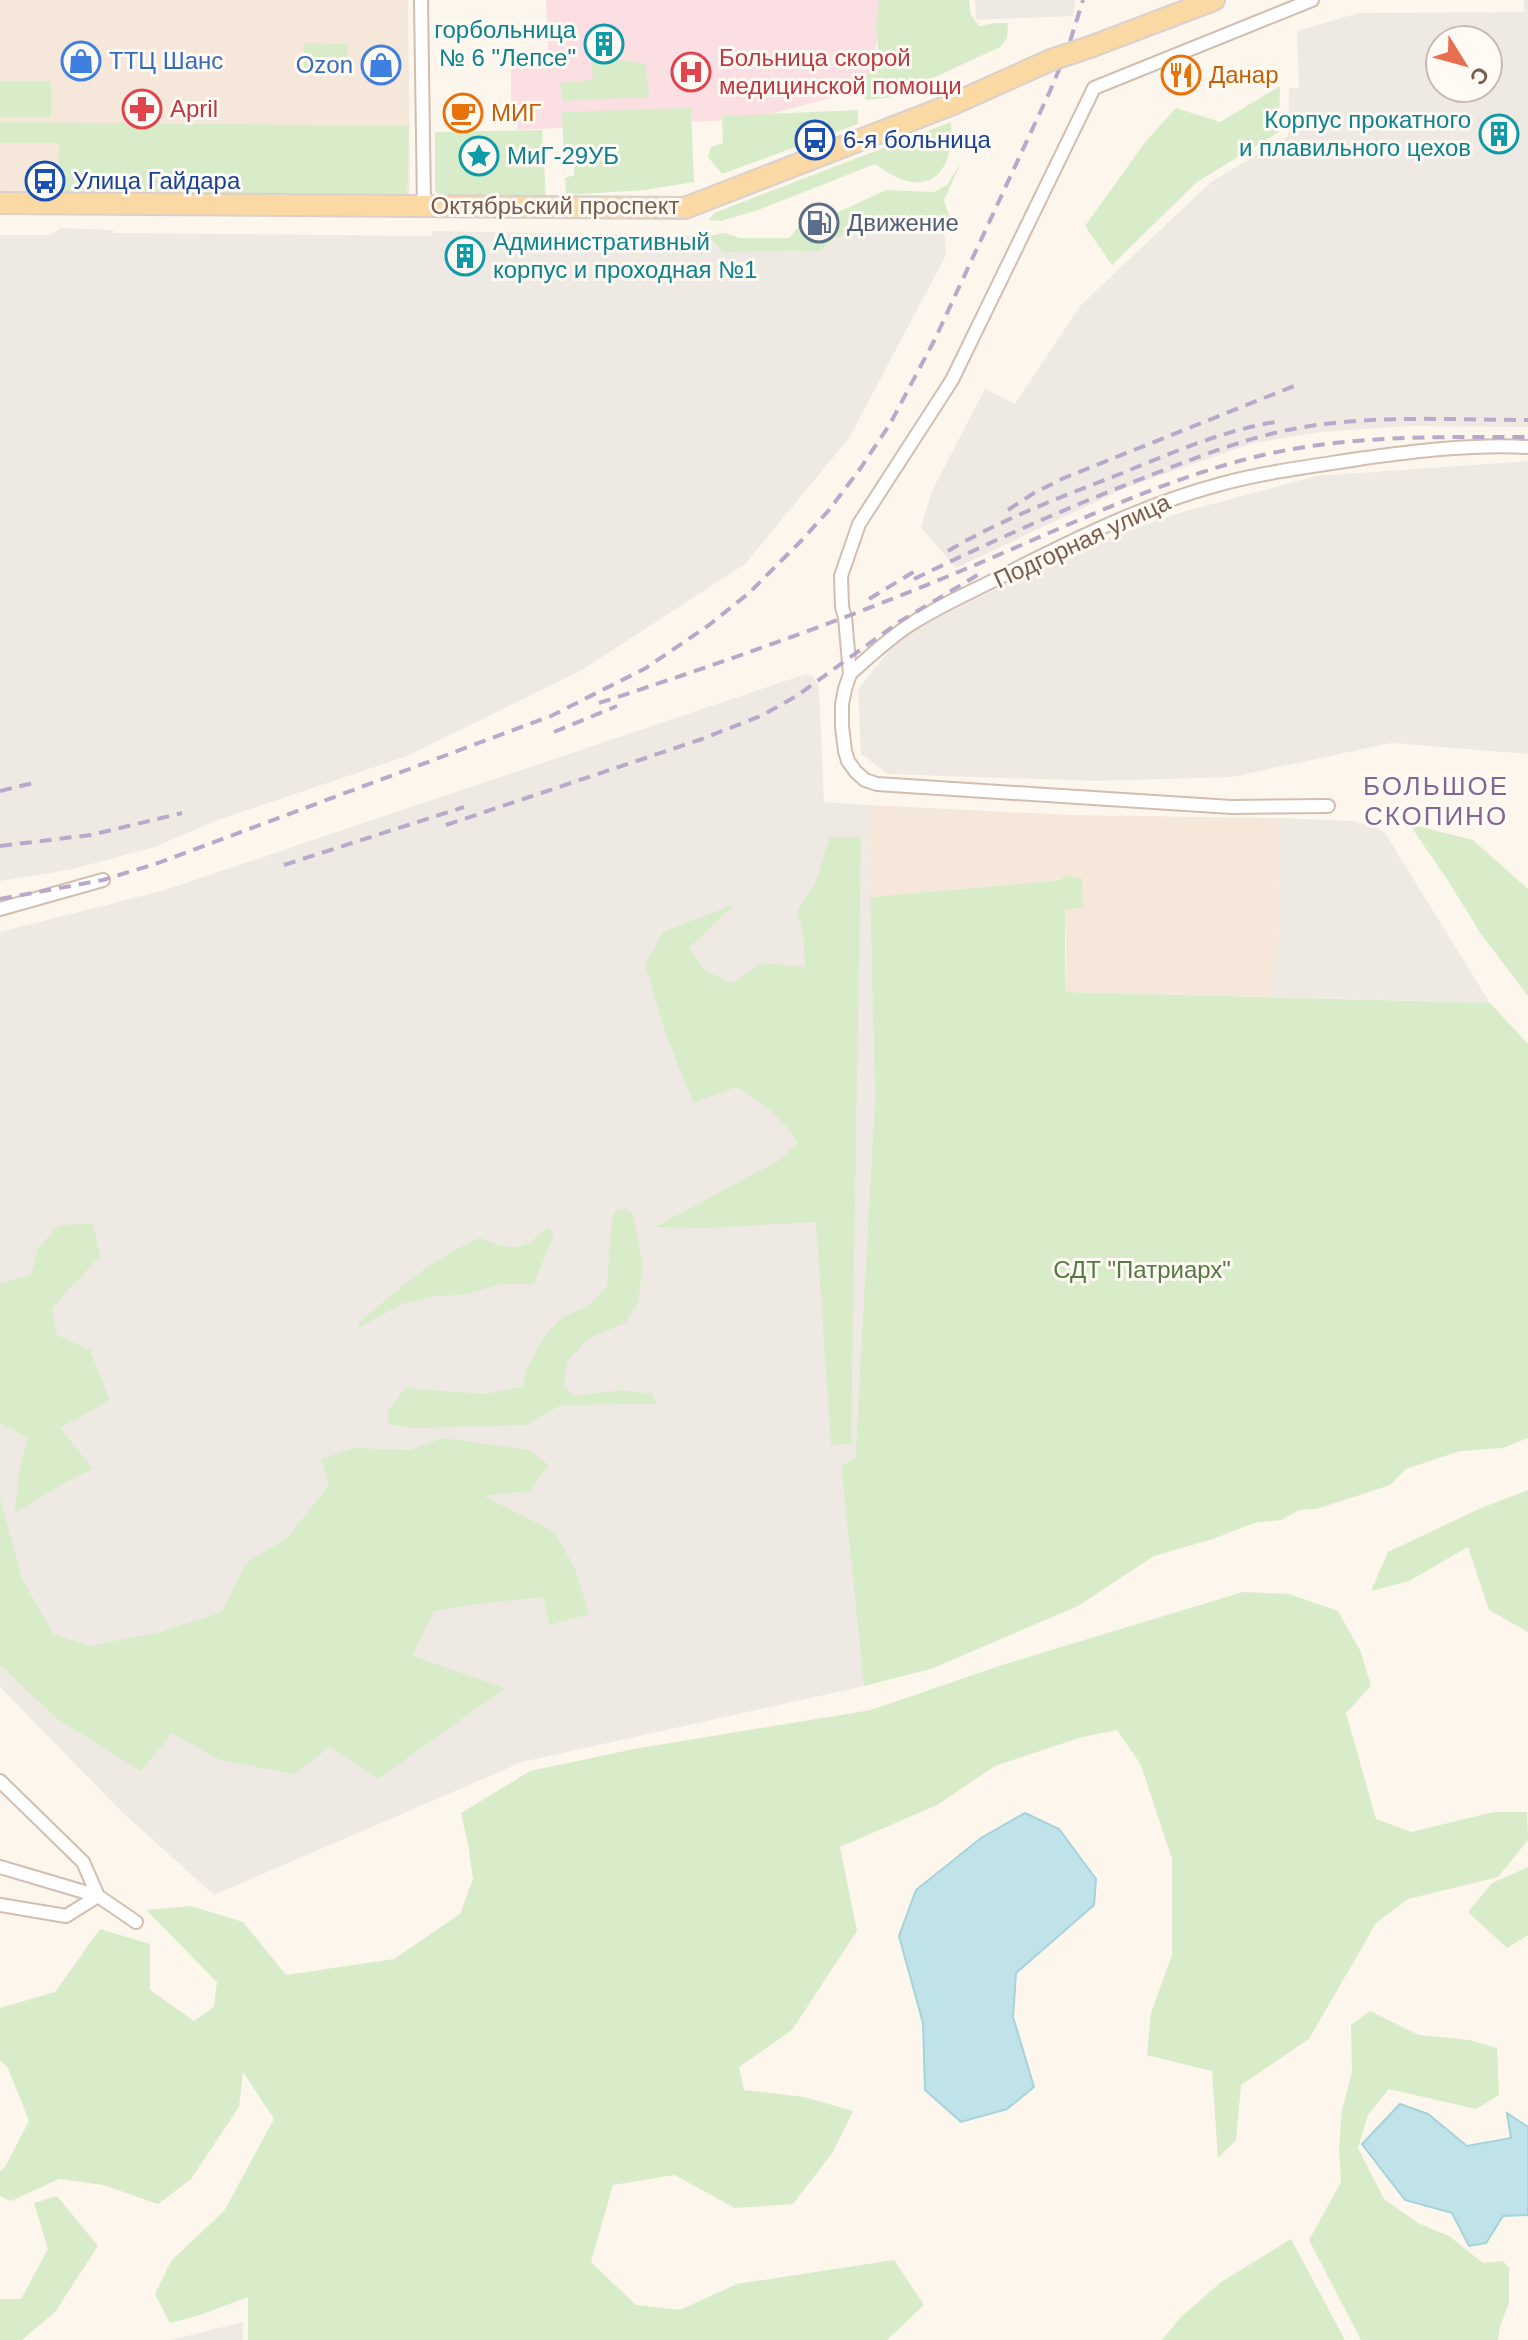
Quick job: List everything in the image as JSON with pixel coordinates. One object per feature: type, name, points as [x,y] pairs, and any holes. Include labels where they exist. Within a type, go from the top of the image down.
[{"type":"main road","name":"Октябрьский проспект","points":[[0,203],[685,208],[953,104],[1051,60],[1214,0]]},
{"type":"street","points":[[421,0],[424,206]]},
{"type":"street","points":[[1312,0],[1094,88],[952,380],[859,524],[841,576],[850,674],[842,704],[848,761],[865,780],[877,784],[1231,807],[1328,806]]},
{"type":"street","name":"Подгорная улица","points":[[850,674],[896,634],[931,613],[1112,522],[1179,496],[1259,475],[1388,455],[1501,446],[1528,447]]},
{"type":"street","points":[[0,909],[103,880]]},
{"type":"street","points":[[0,1781],[83,1862],[98,1896]]},
{"type":"street","points":[[0,1867],[98,1896],[136,1922]]},
{"type":"street","points":[[0,1905],[66,1916],[98,1896]]},
{"type":"shaded area","points":[[0,0],[408,0],[410,191],[407,201],[0,197]]},
{"type":"shaded area","name":"Больница скорой медицинской помощи","points":[[546,0],[885,0],[884,34],[877,41],[868,80],[855,91],[753,119],[517,130],[517,121],[511,121],[511,65],[549,62]]},
{"type":"shaded area","points":[[975,0],[1075,0],[1073,16],[976,20]]},
{"type":"shaded area","points":[[1524,0],[1528,0],[1528,427],[1408,426],[1320,432],[1253,443],[1125,488],[956,568],[921,527],[932,491],[985,389],[1015,404],[1081,305],[1211,182],[1288,136],[1289,88],[1299,88],[1297,31],[1359,13],[1524,12]]},
{"type":"shaded area","points":[[60,228],[113,230],[114,233],[431,236],[432,231],[707,236],[723,252],[821,251],[834,237],[842,234],[945,233],[946,255],[849,438],[745,564],[582,670],[407,756],[215,821],[155,847],[69,870],[0,881],[0,235],[51,235]]},
{"type":"shaded area","points":[[1528,461],[1528,754],[1391,743],[1232,777],[1095,781],[888,774],[861,754],[858,689],[902,635],[1079,548],[1179,513],[1316,476]]},
{"type":"shaded area","points":[[806,674],[814,678],[819,688],[824,802],[868,805],[875,1098],[855,1460],[841,1467],[864,1686],[522,1762],[214,1895],[121,1811],[0,1687],[0,932],[165,890]]},
{"type":"shaded area","points":[[868,805],[1071,815],[1279,818],[1276,997],[1065,992],[1063,876],[1062,880],[870,897]]},
{"type":"shaded area","points":[[1279,818],[1353,821],[1385,833],[1490,1003],[1276,997]]},
{"type":"shaded area","points":[[243,2322],[243,2340],[171,2340]]},
{"type":"green space","points":[[879,0],[969,0],[971,15],[979,26],[1008,23],[1007,38],[1000,47],[892,97],[867,100],[858,92],[875,63]]},
{"type":"green space","points":[[304,43],[347,44],[347,71],[304,71]]},
{"type":"green space","points":[[604,49],[615,50],[618,54],[615,59],[646,64],[649,97],[562,101],[560,83],[593,80],[591,55]]},
{"type":"green space","points":[[0,81],[51,81],[51,117],[0,117]]},
{"type":"green space","points":[[1280,86],[1279,132],[1197,182],[1112,265],[1085,226],[1146,141],[1176,108],[1220,122]]},
{"type":"green space","points":[[691,108],[694,182],[645,190],[566,195],[565,178],[574,175],[574,165],[564,161],[562,112]]},
{"type":"green space","points":[[858,110],[858,124],[722,174],[708,157],[711,147],[723,143],[722,116]]},
{"type":"green space","points":[[0,122],[409,126],[407,201],[58,198],[59,143],[0,143]]},
{"type":"green space","points":[[951,122],[948,157],[944,167],[929,180],[904,180],[875,164],[758,210],[721,221],[709,220],[714,213]]},
{"type":"green space","points":[[542,130],[546,197],[444,198],[435,191],[435,132]]},
{"type":"green space","points":[[961,163],[944,200],[955,233],[842,234],[834,237],[821,251],[723,252],[707,236],[725,233],[740,238],[789,238],[804,220],[811,236],[834,227],[830,216],[886,190],[934,192],[947,185]]},
{"type":"green space","points":[[1409,824],[1473,840],[1528,889],[1528,996],[1481,934]]},
{"type":"green space","points":[[830,837],[861,837],[851,1444],[831,1445],[816,1222],[708,1228],[655,1227],[780,1160],[798,1142],[771,1111],[736,1087],[693,1103],[664,1029],[645,964],[663,932],[735,904],[689,948],[704,970],[731,983],[763,963],[805,967],[803,932],[797,912],[816,881]]},
{"type":"green space","name":"СДТ \"Патриарх\"","points":[[1063,876],[1082,878],[1083,908],[1065,909],[1065,992],[1490,1003],[1528,1044],[1528,1438],[1503,1448],[1460,1451],[1406,1469],[1390,1485],[1316,1509],[1299,1510],[1281,1520],[1254,1523],[1154,1556],[1078,1606],[931,1669],[864,1686],[841,1466],[855,1459],[875,1098],[870,897],[1062,880]]},
{"type":"green space","points":[[625,1208],[633,1215],[643,1265],[638,1303],[625,1323],[589,1338],[568,1360],[564,1386],[574,1396],[623,1390],[652,1394],[656,1404],[561,1405],[526,1425],[412,1428],[389,1424],[387,1412],[405,1388],[485,1394],[522,1387],[527,1368],[544,1337],[563,1317],[588,1306],[607,1286],[611,1226],[615,1210]]},
{"type":"green space","points":[[93,1224],[100,1256],[52,1308],[57,1335],[90,1350],[110,1400],[60,1428],[93,1469],[15,1513],[18,1476],[27,1438],[0,1422],[0,1283],[31,1275],[38,1248],[59,1225]]},
{"type":"green space","points":[[549,1228],[554,1234],[534,1284],[502,1284],[462,1295],[435,1296],[402,1304],[359,1328],[358,1324],[400,1288],[464,1245],[480,1238],[503,1246],[521,1246]]},
{"type":"green space","points":[[443,1438],[528,1450],[549,1465],[529,1491],[484,1496],[554,1532],[575,1568],[589,1614],[550,1625],[543,1597],[434,1611],[412,1656],[505,1688],[378,1779],[330,1747],[294,1774],[220,1760],[172,1733],[141,1771],[57,1719],[0,1665],[0,1498],[23,1581],[54,1634],[89,1646],[161,1632],[222,1612],[246,1563],[288,1537],[329,1485],[321,1459],[354,1448],[409,1450]]},
{"type":"green space","points":[[1528,1490],[1528,1632],[1489,1610],[1468,1547],[1409,1581],[1371,1591],[1388,1552],[1481,1508]]},
{"type":"green space","points":[[1243,1592],[1289,1594],[1338,1611],[1361,1652],[1371,1686],[1346,1713],[1376,1819],[1411,1832],[1494,1812],[1527,1812],[1528,1840],[1498,1877],[1408,1899],[1376,1923],[1309,2039],[1241,2085],[1236,2140],[1218,2158],[1212,2071],[1147,2055],[1151,2013],[1172,1955],[1172,1859],[1141,1765],[1117,1730],[1082,1737],[995,1766],[937,1805],[840,1847],[857,1931],[792,2030],[739,2067],[744,2090],[804,2097],[853,2111],[833,2152],[793,2204],[735,2208],[674,2175],[613,2185],[591,2262],[636,2305],[680,2310],[737,2284],[894,2260],[924,2305],[887,2340],[248,2340],[248,2297],[170,2323],[155,2294],[171,2261],[224,2211],[274,2119],[243,2072],[239,2107],[191,2179],[158,2204],[103,2185],[59,2179],[11,2201],[0,2196],[0,2171],[29,2121],[8,2068],[0,2060],[0,2008],[55,1992],[100,1929],[150,1944],[150,1990],[194,2021],[214,2007],[217,1982],[146,1910],[191,1906],[243,1922],[286,1975],[394,1959],[460,1914],[473,1879],[461,1813],[530,1771],[634,1749],[871,1710],[999,1666]]},
{"type":"green space","points":[[1528,1867],[1528,1935],[1507,1948],[1468,1912],[1492,1883]]},
{"type":"green space","points":[[1370,2011],[1419,2035],[1469,2040],[1497,2048],[1499,2095],[1476,2109],[1389,2089],[1368,2115],[1358,2148],[1384,2199],[1418,2223],[1449,2236],[1483,2263],[1503,2261],[1509,2268],[1509,2303],[1498,2340],[1361,2340],[1309,2240],[1341,2182],[1339,2149],[1342,2110],[1352,2072],[1351,2025]]},
{"type":"green space","points":[[57,2196],[98,2246],[55,2312],[22,2340],[0,2340],[0,2299],[21,2299],[48,2249],[34,2203]]},
{"type":"green space","points":[[1291,2239],[1345,2340],[1162,2340],[1180,2318],[1221,2282]]},
{"type":"water","points":[[1025,1813],[1059,1829],[1096,1879],[1094,1905],[1016,1973],[1013,2017],[1034,2087],[1007,2109],[961,2122],[925,2090],[923,2023],[899,1936],[916,1890],[981,1838]]},
{"type":"water","points":[[1400,2104],[1428,2114],[1467,2146],[1511,2138],[1507,2113],[1528,2127],[1528,2215],[1503,2216],[1486,2243],[1469,2246],[1452,2213],[1405,2200],[1362,2144]]},
{"type":"railway","points":[[0,899],[103,880],[158,863],[551,716],[646,668],[749,593],[829,510],[890,424],[935,339],[1050,91],[1083,0]]},
{"type":"railway","points":[[1008,510],[1064,478],[1294,386]]},
{"type":"railway","points":[[914,579],[1097,497],[1214,451],[1271,434],[1364,420],[1528,420]]},
{"type":"railway","points":[[948,551],[1032,509],[1179,450],[1240,430],[1282,421]]},
{"type":"railway","points":[[599,703],[828,624],[1148,491],[1225,465],[1296,448],[1329,444],[1428,437],[1528,437]]},
{"type":"railway","points":[[869,599],[920,568]]},
{"type":"railway","points":[[446,825],[702,739],[763,715],[798,695],[899,622],[981,573]]},
{"type":"railway","points":[[554,732],[617,706]]},
{"type":"railway","points":[[0,791],[33,783]]},
{"type":"railway","points":[[284,865],[464,807]]},
{"type":"railway","points":[[0,846],[91,835],[182,813]]},
{"type":"place","name":"горбольница № 6 \"Лепсе\"","points":[[604,44]]},
{"type":"place","name":"ТТЦ Шанс","points":[[81,61]]},
{"type":"place","name":"Ozon","points":[[381,65]]},
{"type":"place","name":"Больница скорой медицинской помощи","points":[[691,72]]},
{"type":"place","name":"Данар","points":[[1181,75]]},
{"type":"place","name":"April","points":[[142,109]]},
{"type":"place","name":"МИГ","points":[[463,113]]},
{"type":"place","name":"Корпус прокатного и плавильного цехов","points":[[1499,134]]},
{"type":"place","name":"6-я больница","points":[[815,140]]},
{"type":"place","name":"МиГ-29УБ","points":[[479,156]]},
{"type":"place","name":"Улица Гайдара","points":[[45,181]]},
{"type":"place","name":"Движение","points":[[819,223]]},
{"type":"place","name":"Административный корпус и проходная №1","points":[[465,256]]},
{"type":"district","name":"БОЛЬШОЕ СКОПИНО","points":[[1436,801]]}]
